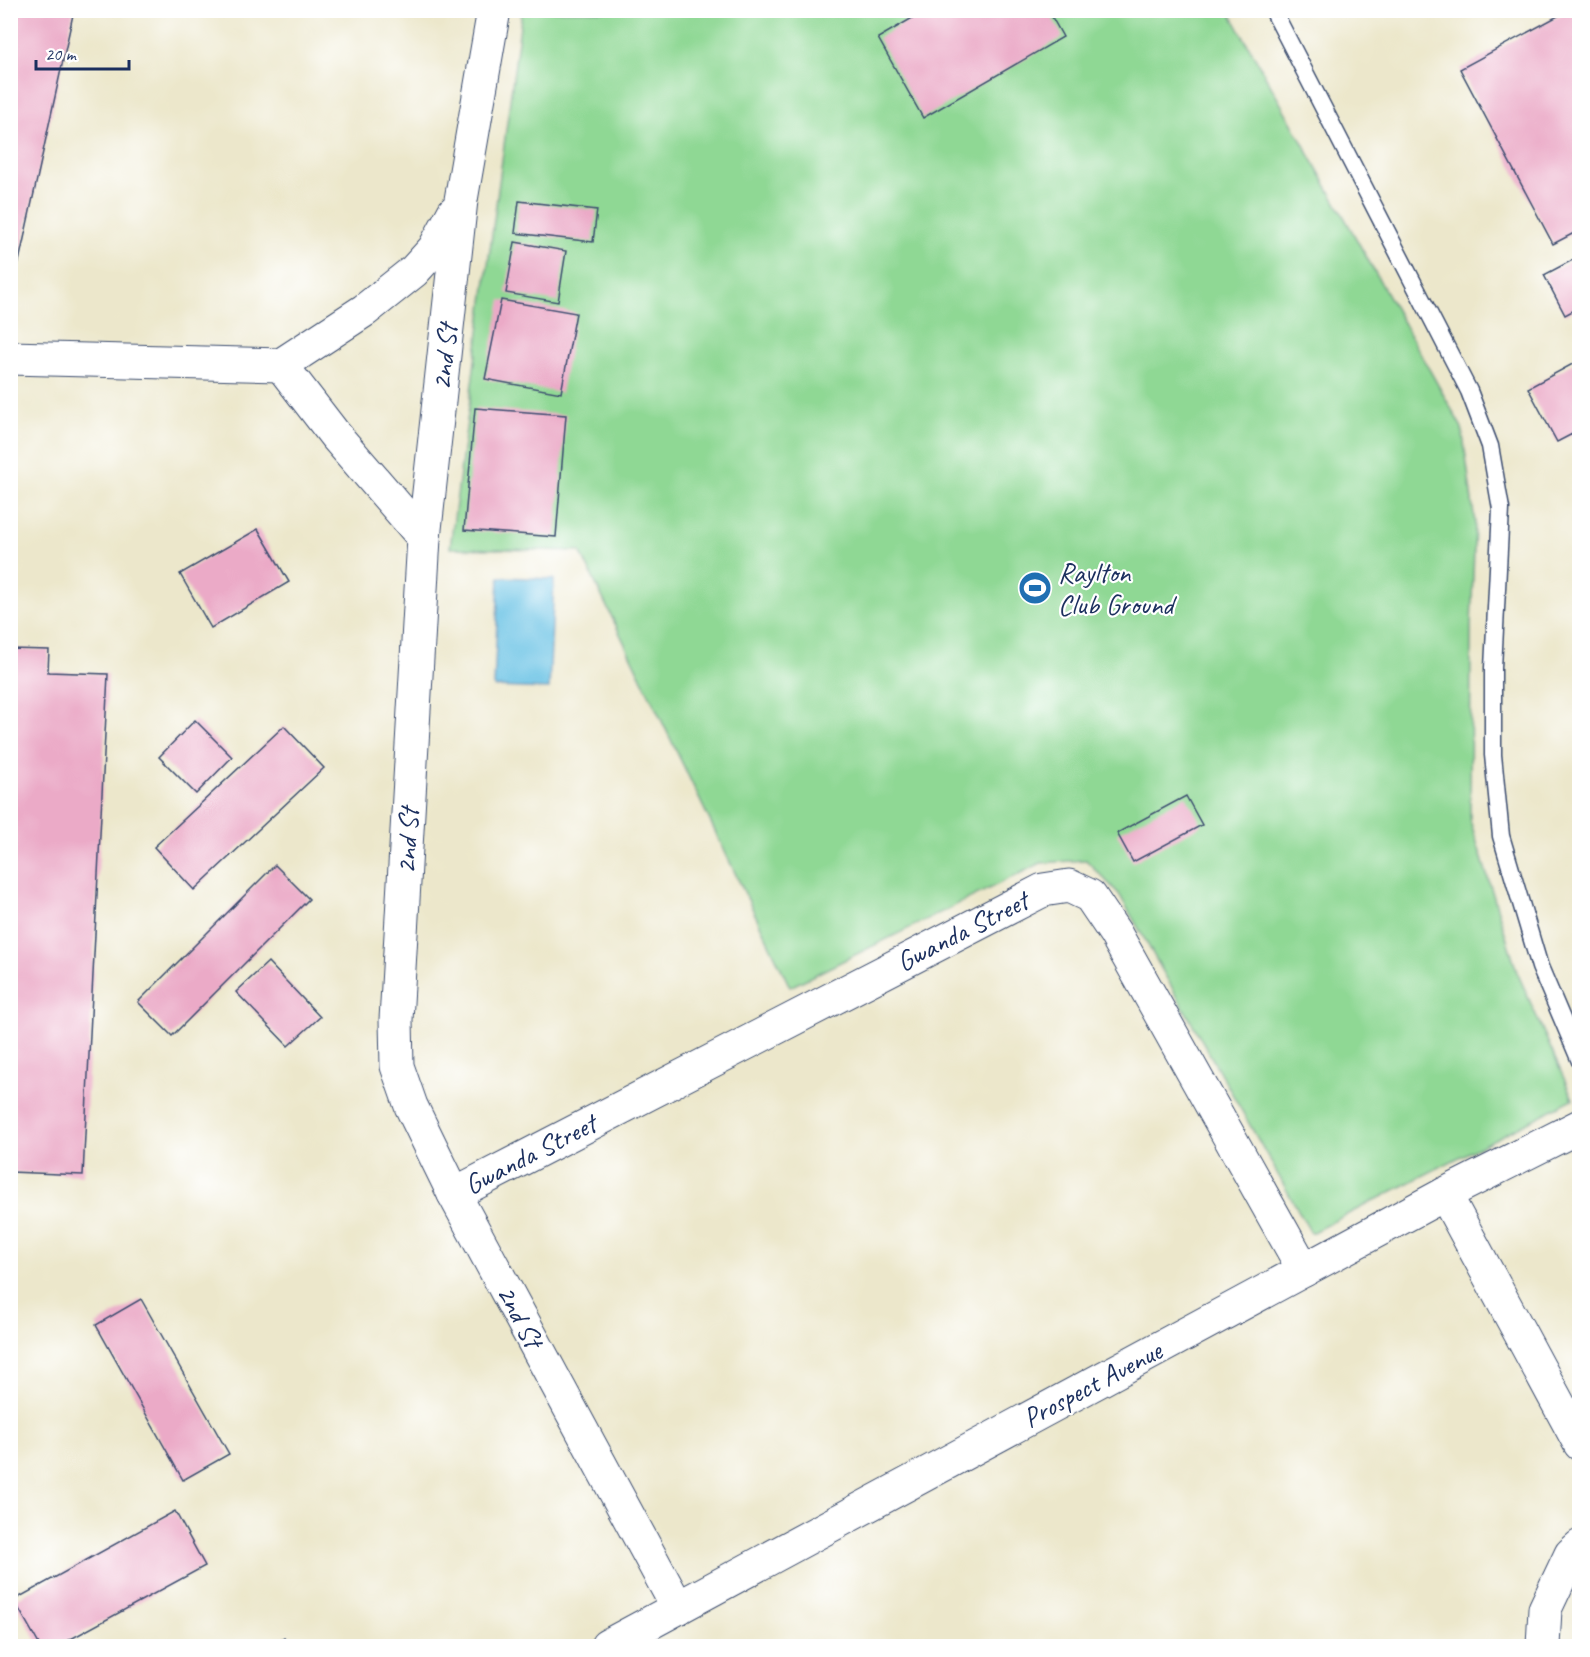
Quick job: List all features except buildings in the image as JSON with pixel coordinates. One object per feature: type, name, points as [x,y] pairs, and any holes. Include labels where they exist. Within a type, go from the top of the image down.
[{"type":"street","name":"2nd St","points":[[494,10],[461,200],[424,538],[396,1020],[397,1066],[411,1106],[454,1194],[678,1608]]},
{"type":"street","points":[[10,358],[282,365],[365,310],[414,271],[434,249],[461,200]]},
{"type":"street","points":[[282,365],[335,435],[424,538]]},
{"type":"street","name":"Gwanda Street","points":[[454,1194],[1043,890],[1069,886],[1090,896],[1115,933],[1304,1270]]},
{"type":"street","name":"Prospect Avenue","points":[[607,1647],[1445,1194],[1580,1126]]},
{"type":"street","points":[[1445,1194],[1580,1444]]},
{"type":"street","points":[[1543,1647],[1545,1609],[1571,1554],[1580,1546]]},
{"type":"lane","points":[[1273,10],[1469,391],[1490,446],[1501,509],[1493,668],[1493,755],[1501,836],[1540,967],[1580,1061]]},
{"type":"green space","name":"Raylton Club Ground","points":[[522,11],[1229,11],[1462,428],[1475,523],[1471,626],[1470,820],[1517,972],[1573,1099],[1311,1233],[1119,894],[1086,860],[1041,863],[790,987],[580,551],[450,548]]},
{"type":"water","points":[[499,577],[554,579],[549,689],[494,687]]},
{"type":"place","name":"Raylton Club Ground","points":[[1035,588]]}]
